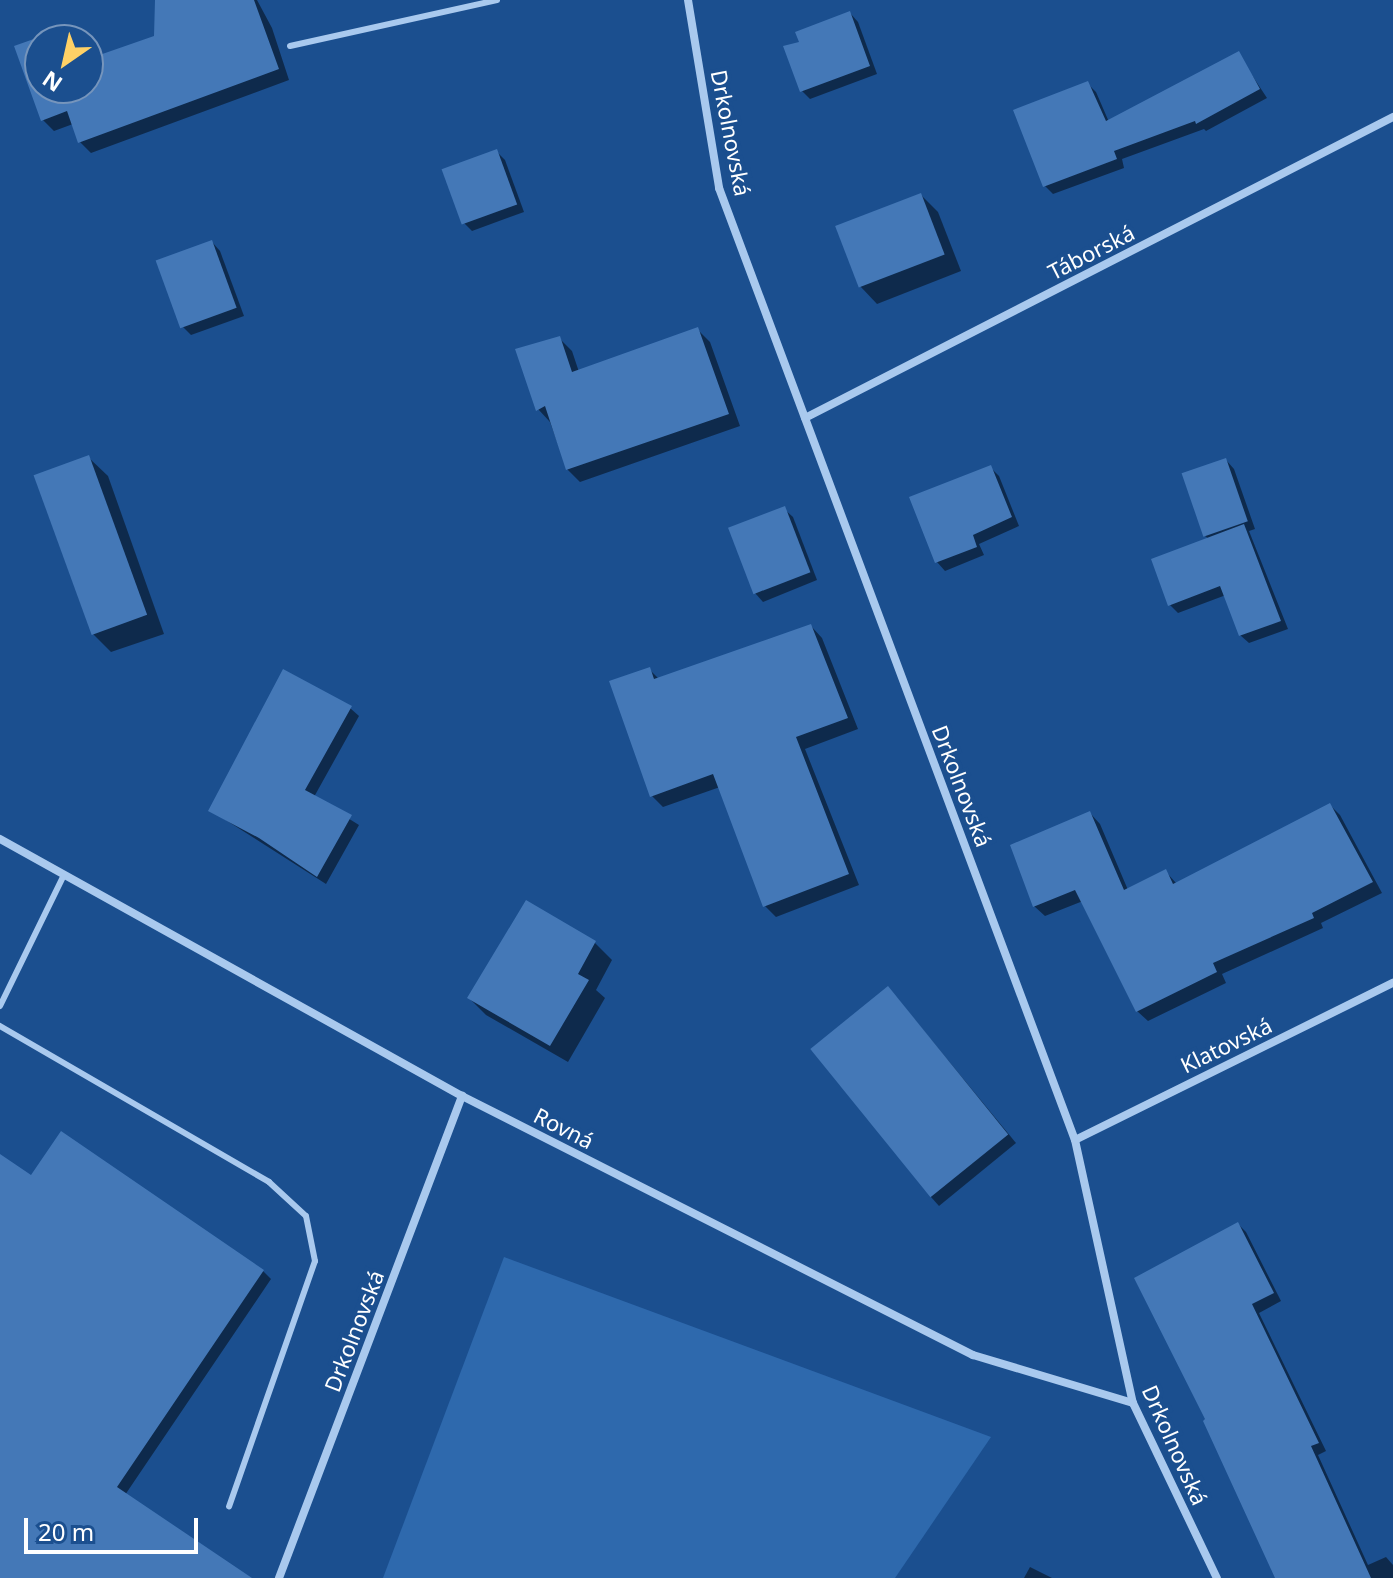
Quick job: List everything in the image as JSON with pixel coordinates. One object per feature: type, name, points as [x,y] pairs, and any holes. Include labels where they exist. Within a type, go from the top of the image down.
[{"type":"street","name":"Drkolnovská","points":[[688,0],[719,188],[1075,1140],[1133,1403],[1217,1578]]},
{"type":"street","name":"Táborská","points":[[805,418],[1393,117]]},
{"type":"street","name":"Rovná","points":[[0,839],[63,877],[462,1096],[973,1355],[1133,1403]]},
{"type":"street","name":"Klatovská","points":[[1075,1140],[1393,983]]},
{"type":"street","name":"Drkolnovská","points":[[279,1578],[462,1096]]},
{"type":"lane","points":[[290,46],[497,0]]},
{"type":"lane","points":[[0,1006],[63,877]]},
{"type":"lane","points":[[0,1026],[269,1182],[306,1216],[315,1261],[229,1506]]},
{"type":"shaded area","points":[[504,1257],[991,1437],[895,1578],[383,1578]]},
{"type":"building","points":[[155,0],[254,0],[279,69],[78,143],[67,111],[41,121],[35,104],[104,104],[104,53],[154,36]]},
{"type":"building","points":[[850,11],[870,66],[800,92],[783,46],[799,42],[795,32]]},
{"type":"building","points":[[24,42],[24,74],[14,46]]},
{"type":"building","points":[[1239,51],[1260,89],[1196,124],[1195,121],[1114,151],[1117,159],[1043,187],[1013,110],[1088,81],[1106,121]]},
{"type":"building","points":[[497,149],[517,204],[462,225],[442,169]]},
{"type":"building","points":[[921,193],[945,255],[859,288],[835,226]]},
{"type":"building","points":[[212,240],[237,308],[180,328],[156,261]]},
{"type":"building","points":[[698,327],[729,414],[566,470],[545,406],[536,411],[515,349],[560,336],[572,372]]},
{"type":"building","points":[[89,455],[147,615],[92,635],[34,475]]},
{"type":"building","points":[[1226,458],[1248,521],[1203,537],[1182,473]]},
{"type":"building","points":[[991,465],[1012,517],[973,535],[977,547],[935,563],[909,497]]},
{"type":"building","points":[[785,506],[810,572],[753,594],[728,528]]},
{"type":"building","points":[[1244,524],[1281,621],[1239,636],[1220,586],[1168,606],[1151,559]]},
{"type":"building","points":[[811,624],[848,718],[796,737],[849,874],[763,907],[713,774],[650,797],[609,681],[650,667],[654,679]]},
{"type":"building","points":[[283,669],[352,706],[305,790],[352,815],[317,877],[259,838],[208,811]]},
{"type":"building","points":[[1330,803],[1373,882],[1312,913],[1314,918],[1213,963],[1217,972],[1136,1012],[1075,890],[1033,907],[1010,845],[1090,811],[1124,890],[1166,869],[1173,884]]},
{"type":"building","points":[[526,900],[596,941],[578,974],[589,980],[550,1046],[467,998]]},
{"type":"building","points":[[888,986],[1008,1134],[930,1197],[810,1049]]},
{"type":"building","points":[[61,1131],[264,1270],[117,1487],[252,1578],[0,1578],[0,1154],[31,1175]]},
{"type":"building","points":[[1238,1222],[1274,1293],[1252,1304],[1319,1443],[1311,1446],[1371,1578],[1275,1578],[1203,1421],[1205,1419],[1134,1278]]}]
